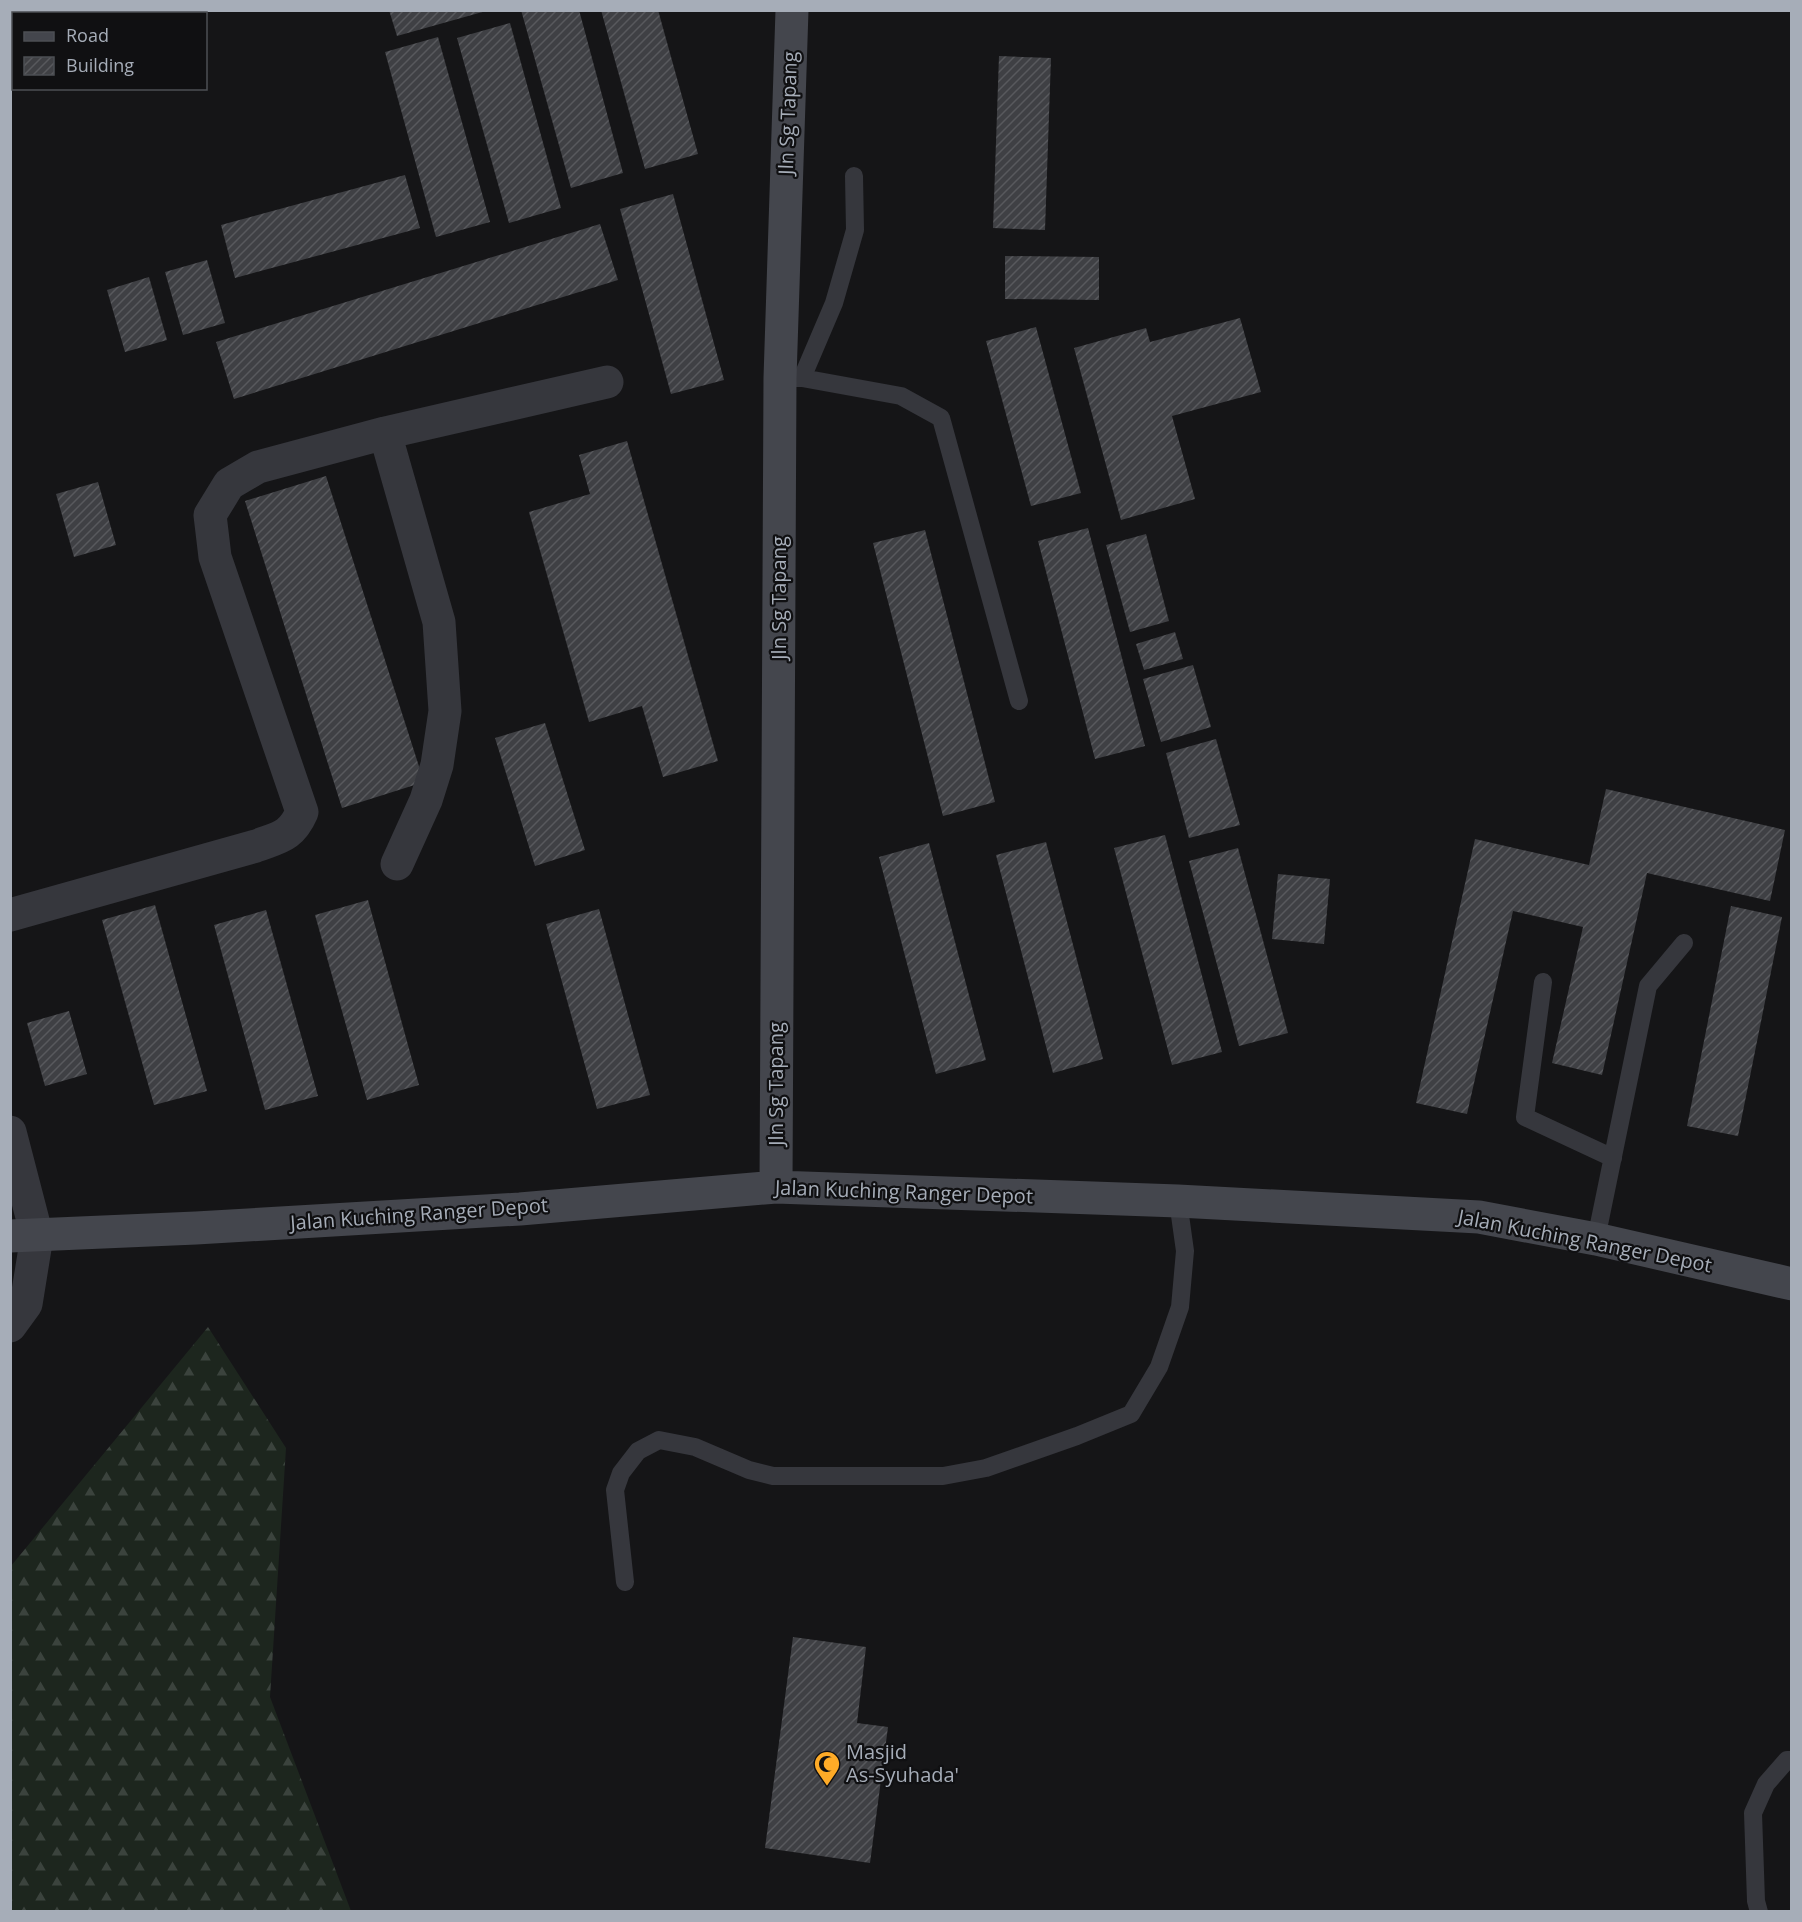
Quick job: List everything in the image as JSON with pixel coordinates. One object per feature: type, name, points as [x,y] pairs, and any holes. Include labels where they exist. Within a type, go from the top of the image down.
[{"type":"street","name":"Jln Sg Tapang","points":[[776,1186],[791,378],[792,10]]},
{"type":"street","points":[[10,915],[256,846],[282,836],[296,827],[302,812],[215,557],[210,515],[229,484],[258,467],[385,433],[607,382]]},
{"type":"street","points":[[385,433],[440,622],[445,711],[437,765],[429,791],[397,864]]},
{"type":"street","points":[[10,1132],[24,1236],[26,1304],[10,1326]]},
{"type":"street","name":"Jalan Kuching Ranger Depot","points":[[24,1236],[520,1209],[776,1186],[1479,1217],[1596,1239],[1791,1284]]},
{"type":"lane","points":[[854,176],[855,230],[834,303],[791,378],[901,396],[941,418],[1019,701]]},
{"type":"lane","points":[[1596,1239],[1648,986],[1684,943]]},
{"type":"lane","points":[[1543,982],[1525,1117],[1613,1158]]},
{"type":"lane","points":[[625,1582],[615,1490],[621,1473],[638,1451],[659,1440],[694,1447],[749,1470],[773,1476],[943,1476],[986,1468],[1131,1414],[1159,1367],[1180,1307],[1185,1251],[1178,1202]]},
{"type":"lane","points":[[1759,1911],[1756,1901],[1753,1813],[1766,1784],[1787,1760],[1791,1760]]},
{"type":"green space","points":[[208,1327],[286,1448],[270,1697],[351,1911],[11,1911],[11,1566]]},
{"type":"building","points":[[389,10],[486,10],[486,11],[397,36]]},
{"type":"building","points":[[521,10],[579,10],[623,173],[571,188]]},
{"type":"building","points":[[601,10],[658,10],[698,154],[645,169]]},
{"type":"building","points":[[510,23],[561,208],[509,223],[457,38]]},
{"type":"building","points":[[438,37],[490,222],[436,237],[385,52]]},
{"type":"building","points":[[999,56],[1051,58],[1045,230],[993,228]]},
{"type":"building","points":[[405,175],[420,228],[235,278],[221,225]]},
{"type":"building","points":[[673,194],[724,380],[671,394],[620,209]]},
{"type":"building","points":[[600,224],[618,280],[234,399],[216,342]]},
{"type":"building","points":[[1005,256],[1099,257],[1099,300],[1005,299]]},
{"type":"building","points":[[207,260],[225,323],[183,335],[165,272]]},
{"type":"building","points":[[149,277],[167,340],[125,352],[107,290]]},
{"type":"building","points":[[1240,318],[1261,392],[1172,416],[1195,499],[1121,520],[1074,348],[1146,328],[1150,342]]},
{"type":"building","points":[[1036,327],[1081,493],[1031,506],[986,341]]},
{"type":"building","points":[[627,441],[718,761],[663,777],[642,706],[589,722],[529,512],[590,494],[579,455]]},
{"type":"building","points":[[326,476],[424,782],[342,808],[245,501]]},
{"type":"building","points":[[98,482],[116,545],[74,557],[56,494]]},
{"type":"building","points":[[1088,528],[1145,746],[1095,759],[1038,541]]},
{"type":"building","points":[[925,530],[995,802],[943,816],[873,543]]},
{"type":"building","points":[[1146,534],[1169,621],[1130,632],[1106,545]]},
{"type":"building","points":[[1175,632],[1183,659],[1144,670],[1136,644]]},
{"type":"building","points":[[1193,665],[1211,727],[1161,742],[1143,679]]},
{"type":"building","points":[[545,723],[585,850],[535,866],[495,738]]},
{"type":"building","points":[[1216,739],[1240,825],[1189,838],[1166,753]]},
{"type":"building","points":[[1606,789],[1785,830],[1770,901],[1647,873],[1602,1075],[1552,1063],[1583,927],[1513,911],[1467,1114],[1416,1103],[1475,839],[1589,865]]},
{"type":"building","points":[[1165,835],[1222,1052],[1172,1065],[1114,848]]},
{"type":"building","points":[[1046,842],[1103,1059],[1053,1073],[996,855]]},
{"type":"building","points":[[929,843],[986,1060],[936,1074],[879,857]]},
{"type":"building","points":[[1238,848],[1288,1033],[1239,1046],[1189,861]]},
{"type":"building","points":[[1278,874],[1330,879],[1324,944],[1272,939]]},
{"type":"building","points":[[368,900],[419,1085],[367,1100],[315,915]]},
{"type":"building","points":[[155,905],[207,1091],[154,1105],[102,920]]},
{"type":"building","points":[[1731,906],[1782,917],[1738,1136],[1687,1126]]},
{"type":"building","points":[[599,909],[650,1095],[597,1109],[546,924]]},
{"type":"building","points":[[266,910],[318,1096],[265,1110],[214,925]]},
{"type":"building","points":[[69,1011],[87,1074],[45,1086],[27,1023]]},
{"type":"building","name":"Masjid As-Syuhada'","points":[[793,1637],[866,1647],[857,1723],[888,1727],[870,1863],[765,1848]]},
{"type":"place","name":"Masjid As-Syuhada'","points":[[827,1787]]}]
